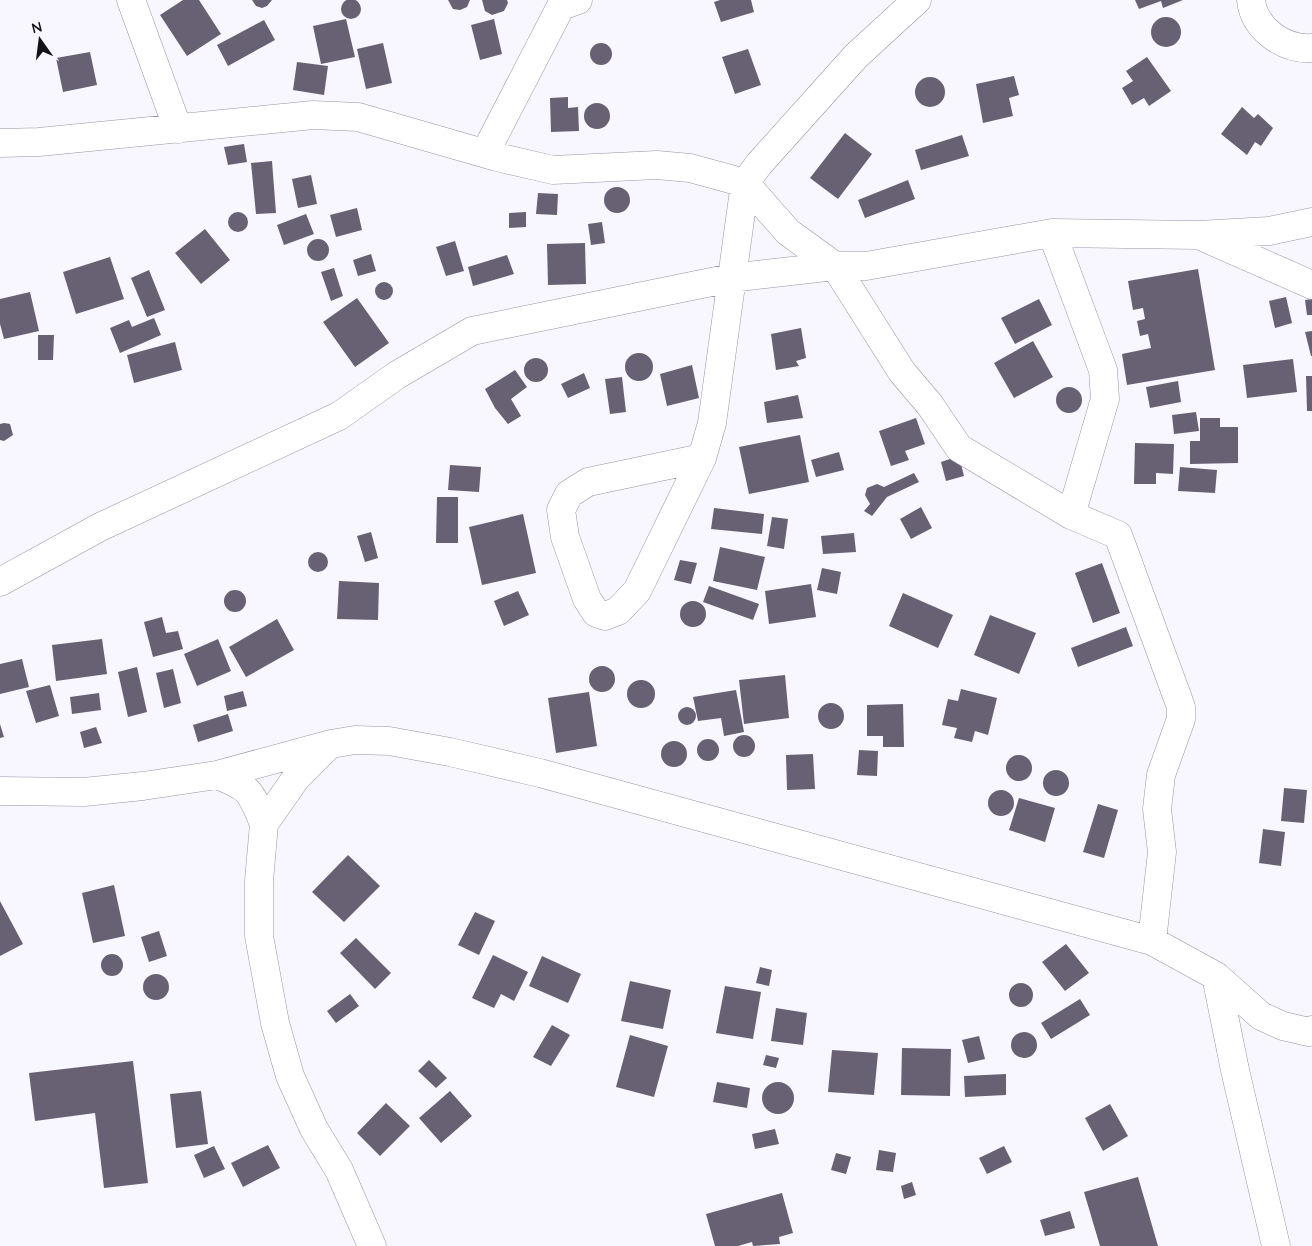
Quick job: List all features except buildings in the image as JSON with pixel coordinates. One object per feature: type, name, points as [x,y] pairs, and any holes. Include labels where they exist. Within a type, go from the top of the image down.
[{"type":"street","points":[[131,0],[178,129]]},
{"type":"street","points":[[702,458],[588,482],[569,494],[561,510],[565,537],[583,590],[596,613],[605,616],[618,611],[637,590],[702,458],[712,423],[745,183],[759,164],[856,56],[917,0]]},
{"type":"street","points":[[1252,0],[1252,7],[1264,29],[1282,43],[1312,48]]},
{"type":"street","points":[[485,154],[566,2]]},
{"type":"street","points":[[0,143],[39,142],[313,115],[358,116],[485,154],[553,170],[657,165],[690,168],[745,183],[788,232],[835,266],[902,372],[930,405],[959,448],[1071,515],[1118,535],[1181,707],[1181,719],[1161,775],[1157,810],[1162,852],[1152,941]]},
{"type":"street","points":[[0,582],[100,527],[339,416],[397,374],[472,331],[731,278],[835,266],[866,266],[1052,233],[1199,235],[1269,231],[1312,222]]},
{"type":"street","points":[[1052,233],[1103,370],[1105,399],[1071,515]]},
{"type":"street","points":[[1199,235],[1312,285]]},
{"type":"street","points":[[0,791],[84,792],[216,775],[331,744],[355,740],[388,741],[450,752],[495,762],[846,856],[1152,941],[1216,976],[1260,1016],[1283,1026],[1309,1032],[1312,1030]]},
{"type":"street","points":[[264,824],[296,778],[331,744]]},
{"type":"street","points":[[216,775],[241,783],[254,799],[264,824],[259,881],[259,936],[275,1023],[290,1076],[314,1129],[338,1170],[372,1246]]},
{"type":"street","points":[[1216,976],[1235,1070],[1276,1246]]}]
